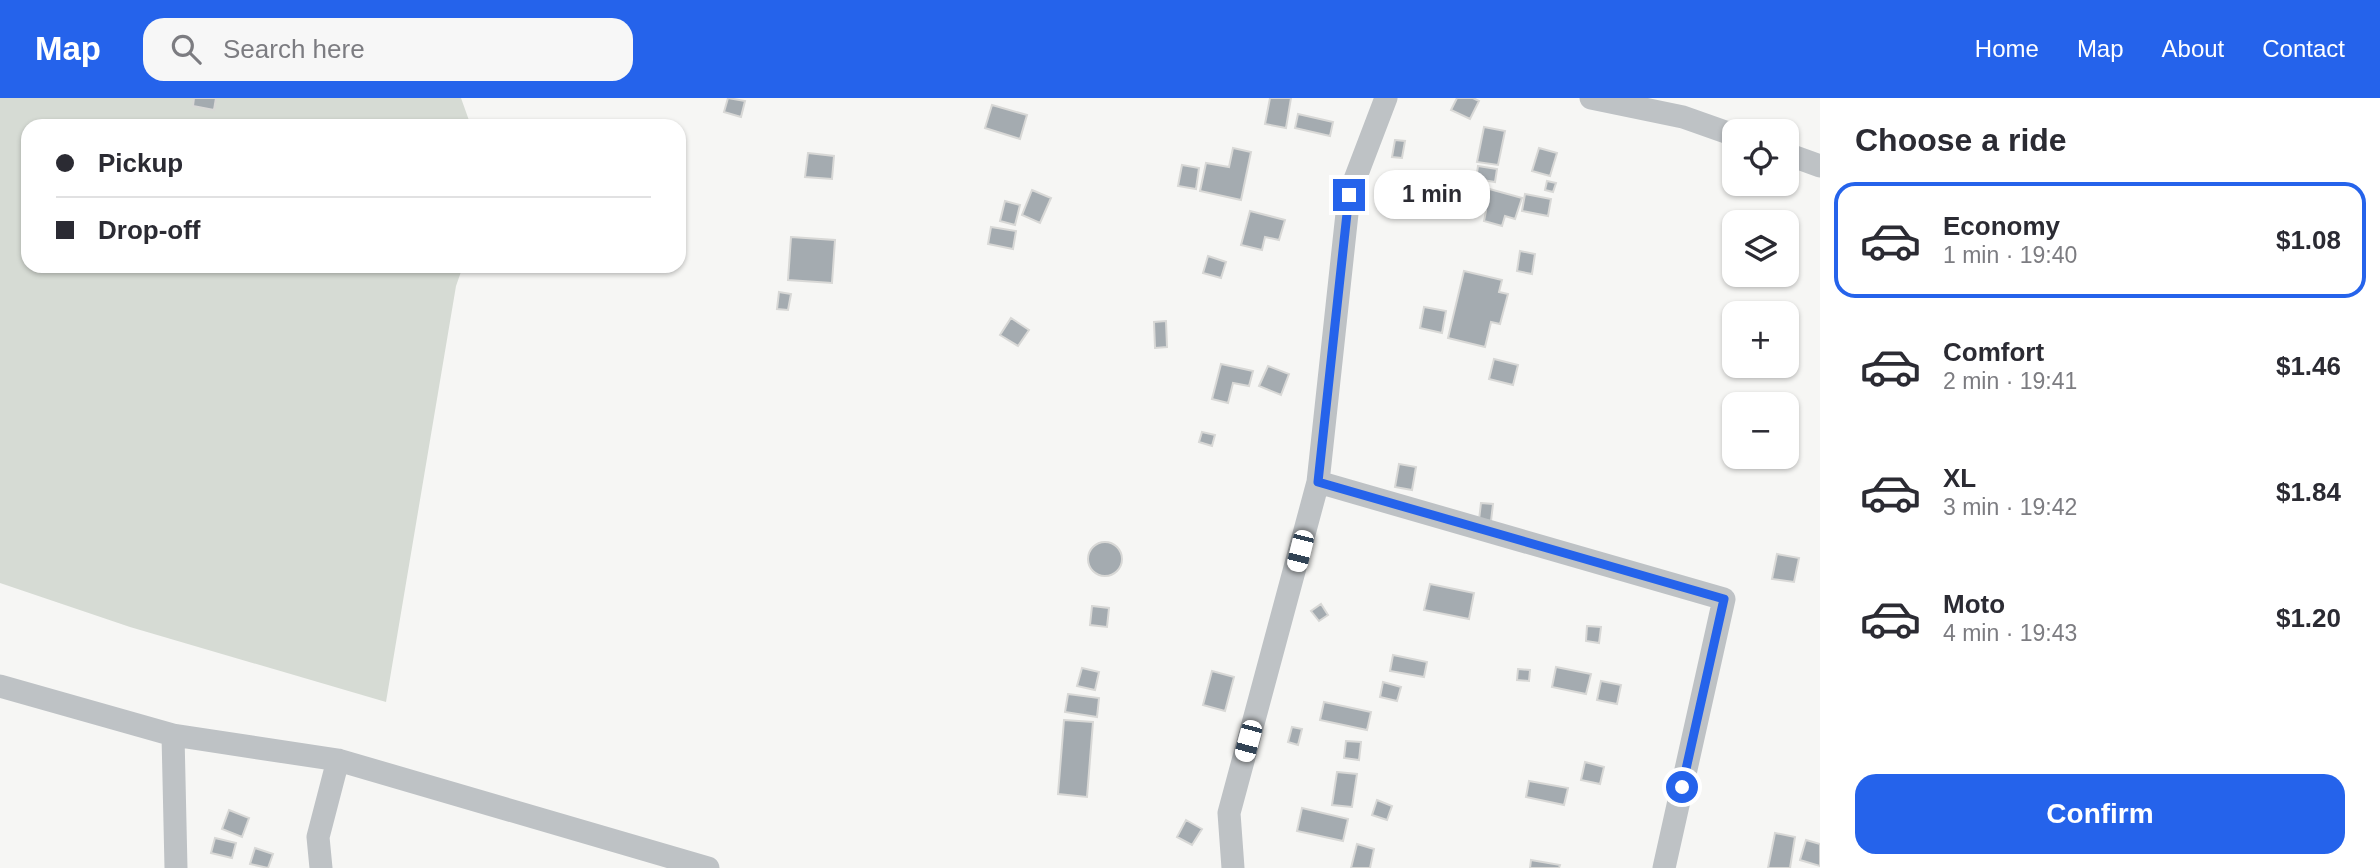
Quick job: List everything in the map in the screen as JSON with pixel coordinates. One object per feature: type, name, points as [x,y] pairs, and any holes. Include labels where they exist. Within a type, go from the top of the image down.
[{"type":"street","points":[[1233,868],[1229,813],[1318,482],[1349,195],[1385,98]]},
{"type":"street","points":[[1591,98],[1683,117],[1722,131]]},
{"type":"street","points":[[1799,158],[1820,166]]},
{"type":"street","points":[[1318,482],[1724,599],[1664,868]]},
{"type":"street","points":[[0,686],[173,735],[338,760],[708,868]]},
{"type":"street","points":[[173,735],[176,868]]},
{"type":"street","points":[[321,868],[318,837],[338,760]]},
{"type":"shaded area","points":[[0,98],[461,98],[468,119],[21,119],[21,273],[461,273],[456,286],[386,702],[130,627],[0,583]]},
{"type":"building","points":[[194,98],[216,98],[214,110],[193,106]]},
{"type":"building","points":[[728,98],[745,101],[741,117],[724,112]]},
{"type":"building","points":[[1270,98],[1291,98],[1286,128],[1265,124]]},
{"type":"building","points":[[1457,98],[1473,98],[1479,101],[1470,119],[1451,110]]},
{"type":"building","points":[[992,105],[1027,115],[1020,139],[985,128]]},
{"type":"building","points":[[1298,114],[1333,122],[1330,136],[1295,128]]},
{"type":"building","points":[[1484,127],[1505,131],[1498,165],[1477,162]]},
{"type":"building","points":[[1395,140],[1405,141],[1402,158],[1392,157]]},
{"type":"building","points":[[1233,148],[1251,152],[1241,200],[1200,191],[1206,163],[1229,167]]},
{"type":"building","points":[[1539,148],[1557,153],[1550,176],[1532,171]]},
{"type":"building","points":[[808,153],[834,156],[832,179],[805,177]]},
{"type":"building","points":[[1182,165],[1199,168],[1196,189],[1178,186]]},
{"type":"building","points":[[1478,166],[1497,169],[1495,182],[1476,179]]},
{"type":"building","points":[[1547,181],[1556,183],[1553,192],[1545,190]]},
{"type":"building","points":[[1475,185],[1522,198],[1515,219],[1505,216],[1502,226],[1484,221],[1486,211],[1469,207]]},
{"type":"building","points":[[1032,190],[1051,198],[1040,223],[1022,215]]},
{"type":"building","points":[[1525,194],[1551,199],[1548,216],[1522,211]]},
{"type":"building","points":[[1005,201],[1020,205],[1015,225],[1000,221]]},
{"type":"building","points":[[1250,211],[1285,220],[1279,240],[1265,237],[1262,250],[1241,245]]},
{"type":"building","points":[[991,227],[1016,231],[1013,249],[988,244]]},
{"type":"building","points":[[791,237],[835,240],[832,283],[788,280]]},
{"type":"building","points":[[1520,251],[1535,254],[1532,274],[1517,271]]},
{"type":"building","points":[[1208,256],[1226,262],[1221,278],[1203,273]]},
{"type":"building","points":[[1464,271],[1502,280],[1499,292],[1508,294],[1500,324],[1491,322],[1485,347],[1448,338]]},
{"type":"building","points":[[779,292],[791,294],[788,310],[777,309]]},
{"type":"building","points":[[1424,307],[1446,311],[1442,333],[1420,328]]},
{"type":"building","points":[[1011,318],[1029,330],[1018,346],[1000,335]]},
{"type":"building","points":[[1166,321],[1167,347],[1155,348],[1154,322]]},
{"type":"building","points":[[1494,359],[1518,365],[1513,385],[1489,379]]},
{"type":"building","points":[[1221,364],[1253,371],[1249,386],[1233,383],[1228,403],[1212,399]]},
{"type":"building","points":[[1268,366],[1289,374],[1281,395],[1259,386]]},
{"type":"building","points":[[1202,432],[1215,435],[1212,446],[1199,442]]},
{"type":"building","points":[[1399,464],[1416,467],[1412,490],[1395,487]]},
{"type":"building","points":[[1481,503],[1493,504],[1491,521],[1479,520]]},
{"type":"building","points":[[1105,542],[1117,547],[1122,559],[1117,571],[1105,576],[1093,571],[1088,559],[1093,547]]},
{"type":"building","points":[[1777,554],[1799,558],[1794,582],[1772,579]]},
{"type":"building","points":[[1430,584],[1474,593],[1469,619],[1424,610]]},
{"type":"building","points":[[1321,604],[1328,615],[1319,621],[1311,611]]},
{"type":"building","points":[[1092,606],[1109,608],[1107,627],[1090,625]]},
{"type":"building","points":[[1587,626],[1601,627],[1599,643],[1586,641]]},
{"type":"building","points":[[1393,655],[1427,662],[1424,677],[1390,671]]},
{"type":"building","points":[[1556,667],[1591,674],[1586,694],[1552,687]]},
{"type":"building","points":[[1082,668],[1099,672],[1095,690],[1077,686]]},
{"type":"building","points":[[1518,669],[1530,670],[1529,681],[1517,680]]},
{"type":"building","points":[[1212,671],[1234,677],[1225,711],[1203,705]]},
{"type":"building","points":[[1601,681],[1621,685],[1617,704],[1597,700]]},
{"type":"building","points":[[1383,682],[1401,687],[1397,701],[1380,697]]},
{"type":"building","points":[[1068,694],[1099,698],[1097,717],[1065,712]]},
{"type":"building","points":[[1324,702],[1371,712],[1367,730],[1320,720]]},
{"type":"building","points":[[1064,720],[1093,722],[1087,797],[1058,794]]},
{"type":"building","points":[[1292,727],[1302,729],[1298,745],[1288,742]]},
{"type":"building","points":[[1346,741],[1361,742],[1359,760],[1344,758]]},
{"type":"building","points":[[1585,762],[1604,767],[1600,784],[1581,780]]},
{"type":"building","points":[[1337,772],[1357,774],[1352,807],[1332,805]]},
{"type":"building","points":[[1529,781],[1568,788],[1564,805],[1526,797]]},
{"type":"building","points":[[1377,800],[1392,806],[1387,820],[1372,815]]},
{"type":"building","points":[[1302,808],[1348,819],[1343,841],[1297,831]]},
{"type":"building","points":[[229,810],[249,818],[242,837],[222,829]]},
{"type":"building","points":[[1186,820],[1202,829],[1192,845],[1177,837]]},
{"type":"building","points":[[1775,833],[1795,837],[1790,868],[1768,868]]},
{"type":"building","points":[[215,838],[236,843],[232,858],[211,853]]},
{"type":"building","points":[[1806,840],[1820,844],[1820,866],[1800,860]]},
{"type":"building","points":[[1357,844],[1374,849],[1370,868],[1351,868]]},
{"type":"building","points":[[255,848],[273,854],[268,868],[250,864]]},
{"type":"building","points":[[1531,860],[1560,865],[1559,868],[1530,868]]},
{"type":"route","points":[[1349,195],[1318,482],[1724,599],[1682,787]]}]
